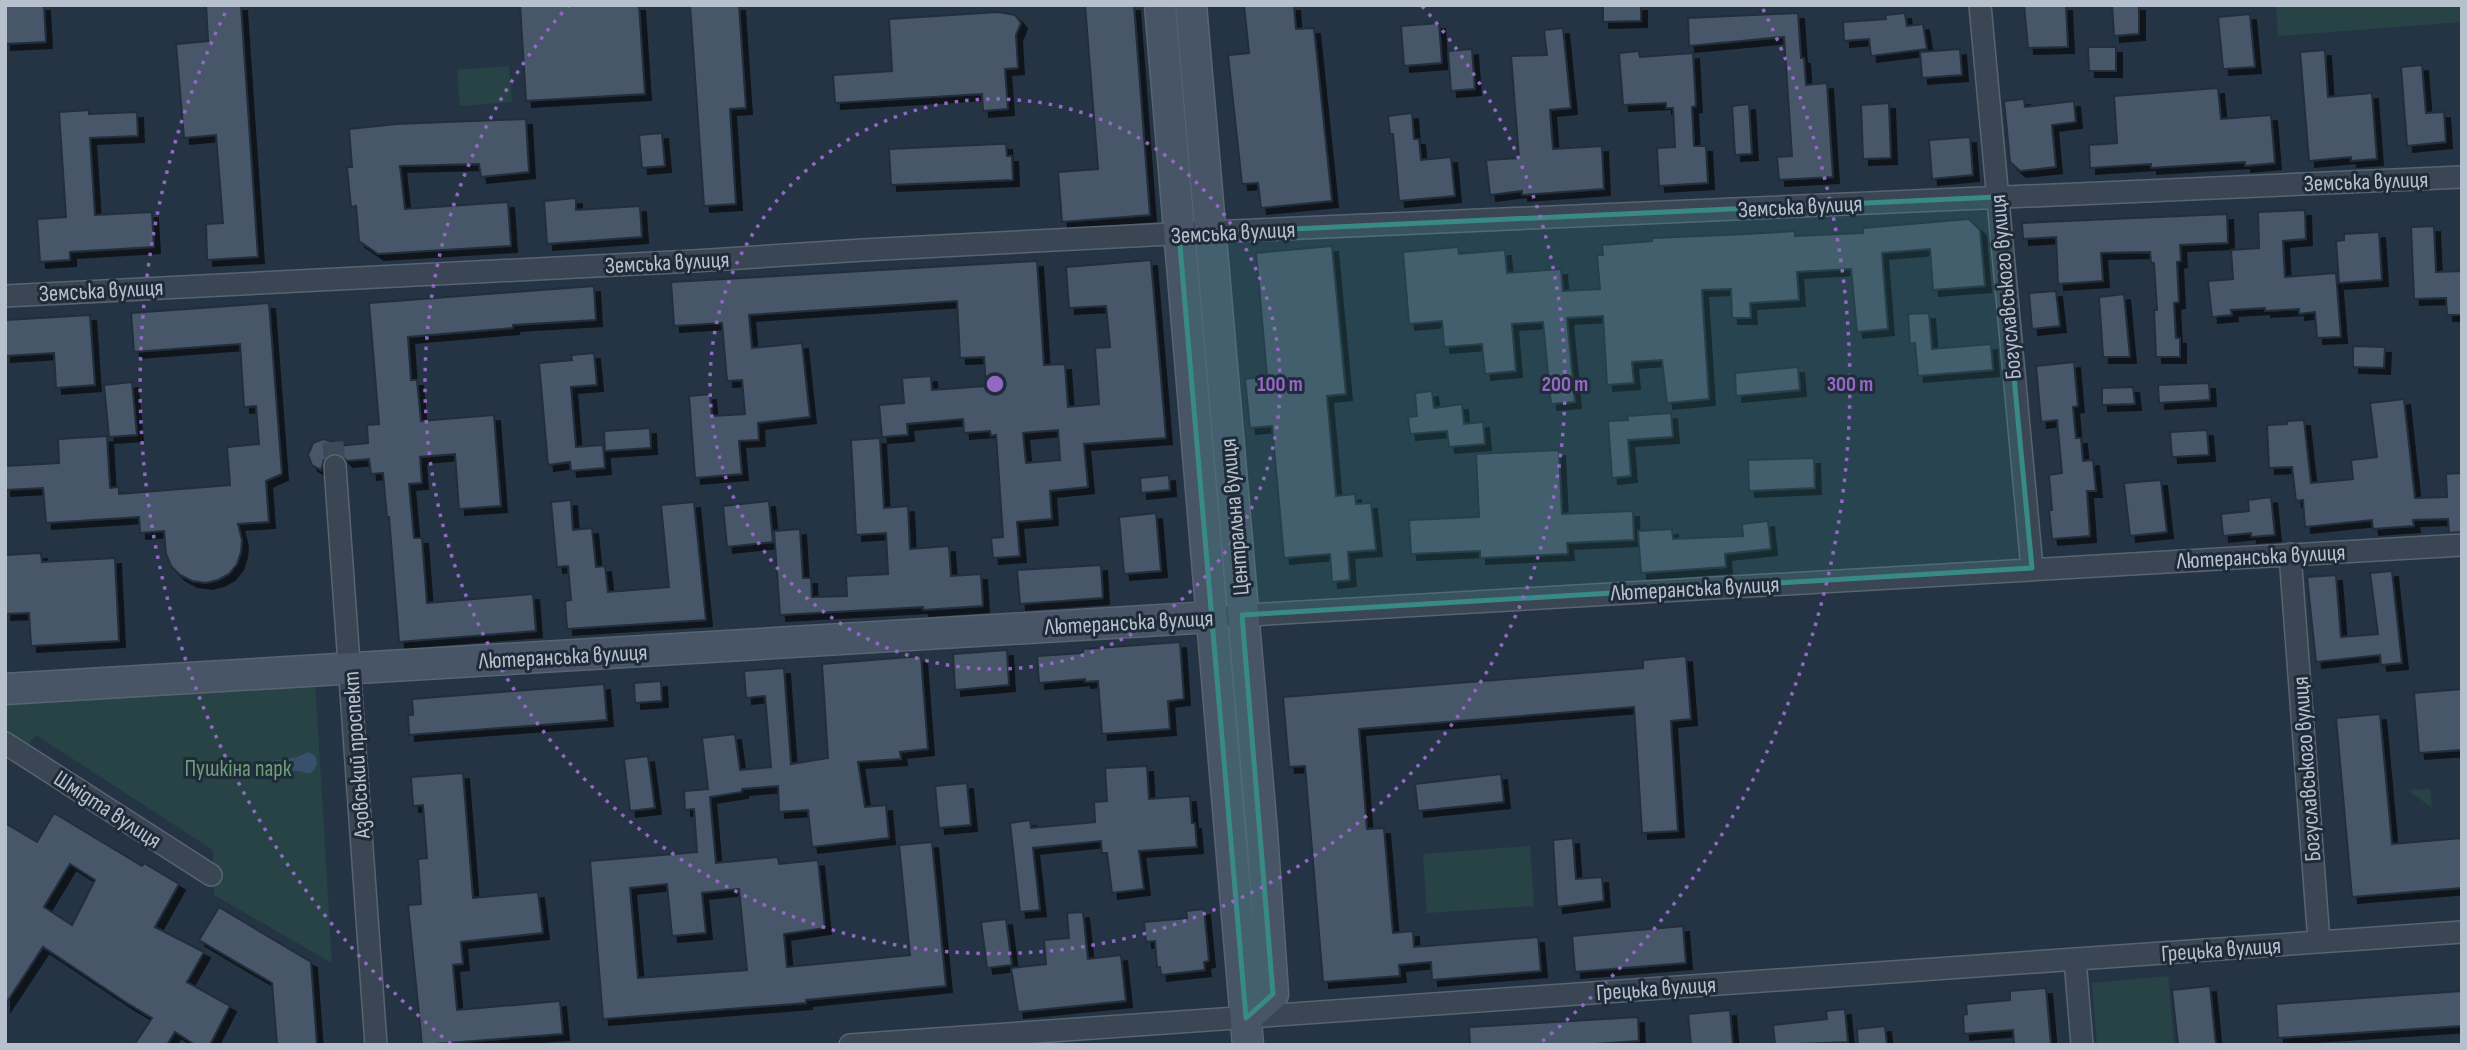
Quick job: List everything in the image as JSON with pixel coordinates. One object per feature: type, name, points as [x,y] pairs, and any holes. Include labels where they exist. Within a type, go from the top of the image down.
[{"type":"main road","name":"Центральна вулиця","points":[[1160,5],[1247,1031]]},
{"type":"main road","name":"Центральна вулиця","points":[[1191,5],[1262,832],[1273,994],[1247,1031]]},
{"type":"main road","name":"Лютеранська вулиця","points":[[5,689],[1212,617]]},
{"type":"street","name":"Богуславського вулиця","points":[[1980,5],[2032,568]]},
{"type":"street","name":"Земська вулиця","points":[[5,296],[1210,232],[2462,177]]},
{"type":"street","name":"Азовський проспект","points":[[335,466],[376,1045]]},
{"type":"street","name":"Лютеранська вулиця","points":[[1212,617],[2462,545]]},
{"type":"street","name":"Богуславського вулиця","points":[[2290,554],[2319,942]]},
{"type":"street","name":"Шмідта вулиця","points":[[5,743],[211,875]]},
{"type":"street","name":"Грецька вулиця","points":[[850,1045],[1247,1031],[2075,959],[2462,932]]},
{"type":"street","points":[[2075,959],[2082,1045]]},
{"type":"highlighted area","points":[[1997,197],[2032,568],[1242,615],[1273,994],[1246,1018],[1179,234]]},
{"type":"green space","points":[[2276,5],[2462,5],[2462,22],[2278,36]]},
{"type":"green space","points":[[509,66],[512,102],[460,106],[457,70]]},
{"type":"green space","name":"Пушкіна парк","points":[[315,681],[332,963],[214,895],[213,850],[36,735],[25,748],[5,734],[5,701]]},
{"type":"green space","points":[[2430,789],[2432,808],[2408,790]]},
{"type":"green space","points":[[1530,846],[1534,906],[1427,913],[1423,854]]},
{"type":"green space","points":[[2168,976],[2174,1045],[2097,1045],[2092,983]]},
{"type":"water","points":[[308,752],[315,756],[317,763],[312,773],[292,770],[273,774],[271,761],[297,757]]},
{"type":"building","points":[[5,5],[44,5],[46,42],[5,44]]},
{"type":"building","points":[[206,5],[241,5],[258,257],[207,260],[206,224],[223,223],[216,135],[184,138],[176,44],[208,41]]},
{"type":"building","points":[[520,5],[639,5],[645,94],[526,101]]},
{"type":"building","points":[[690,5],[739,5],[746,108],[730,109],[736,204],[704,206]]},
{"type":"building","points":[[1085,5],[1134,5],[1150,215],[1062,222],[1058,172],[1098,169]]},
{"type":"building","points":[[1244,5],[1294,5],[1296,29],[1314,28],[1332,201],[1261,208],[1258,183],[1242,184],[1228,55],[1249,53]]},
{"type":"building","points":[[1603,5],[1641,5],[1641,21],[1603,22]]},
{"type":"building","points":[[2024,5],[2066,5],[2068,47],[2028,48]]},
{"type":"building","points":[[2112,5],[2139,5],[2139,34],[2114,36]]},
{"type":"building","points":[[998,12],[1015,15],[1021,23],[1016,35],[1018,68],[1005,69],[1008,109],[983,111],[982,94],[835,103],[833,75],[892,71],[889,19]]},
{"type":"building","points":[[1798,13],[1806,85],[1827,83],[1833,177],[1779,180],[1777,157],[1792,156],[1784,37],[1689,46],[1688,18]]},
{"type":"building","points":[[1905,13],[1907,26],[1923,24],[1927,49],[1871,56],[1869,39],[1844,41],[1843,22],[1886,19],[1885,15]]},
{"type":"building","points":[[2250,14],[2255,67],[2223,69],[2218,17]]},
{"type":"building","points":[[1439,23],[1442,63],[1404,66],[1401,26]]},
{"type":"building","points":[[1563,28],[1571,108],[1550,110],[1553,149],[1602,146],[1604,189],[1522,195],[1522,191],[1490,195],[1486,160],[1519,158],[1511,56],[1547,55],[1544,30]]},
{"type":"building","points":[[2088,47],[2116,47],[2116,71],[2089,71]]},
{"type":"building","points":[[1472,49],[1475,89],[1451,91],[1448,51]]},
{"type":"building","points":[[1960,49],[1962,75],[1922,78],[1920,52]]},
{"type":"building","points":[[2325,50],[2328,97],[2372,93],[2377,159],[2351,161],[2351,157],[2309,161],[2300,52]]},
{"type":"building","points":[[1639,51],[1640,57],[1693,53],[1696,106],[1692,107],[1694,146],[1706,146],[1708,183],[1659,186],[1657,148],[1675,147],[1673,108],[1666,108],[1666,103],[1623,105],[1619,53]]},
{"type":"building","points":[[2422,65],[2426,113],[2444,112],[2446,142],[2407,146],[2401,67]]},
{"type":"building","points":[[2218,88],[2221,119],[2271,115],[2275,163],[2245,166],[2245,162],[2151,168],[2151,164],[2090,168],[2089,145],[2117,143],[2114,96]]},
{"type":"building","points":[[2024,99],[2025,107],[2074,101],[2076,122],[2052,125],[2056,167],[2020,171],[2010,162],[2004,101]]},
{"type":"building","points":[[1889,103],[1891,158],[1863,159],[1861,105]]},
{"type":"building","points":[[1749,104],[1752,154],[1735,155],[1732,106]]},
{"type":"building","points":[[89,110],[89,114],[137,112],[138,136],[90,138],[95,215],[152,212],[154,247],[70,252],[70,260],[40,262],[37,219],[66,217],[59,112]]},
{"type":"building","points":[[1412,113],[1414,139],[1419,139],[1421,160],[1451,157],[1455,196],[1399,201],[1393,134],[1390,134],[1388,116]]},
{"type":"building","points":[[526,119],[529,172],[481,177],[479,164],[400,166],[405,209],[508,202],[511,246],[378,254],[359,241],[356,206],[351,207],[347,167],[352,167],[349,129],[396,124]]},
{"type":"building","points":[[662,133],[665,166],[642,168],[639,135]]},
{"type":"building","points":[[1970,137],[1973,175],[1932,179],[1929,140]]},
{"type":"building","points":[[1006,144],[1007,156],[1012,156],[1013,180],[891,185],[889,149]]},
{"type":"building","points":[[576,198],[576,210],[640,206],[642,237],[547,244],[544,201]]},
{"type":"building","points":[[2305,210],[2306,239],[2283,241],[2285,277],[2336,273],[2341,337],[2317,338],[2315,312],[2299,314],[2299,309],[2231,310],[2232,315],[2212,317],[2208,281],[2233,279],[2231,250],[2259,248],[2258,212]]},
{"type":"building","points":[[2227,214],[2228,243],[2180,245],[2181,261],[2177,262],[2179,302],[2174,303],[2180,357],[2156,357],[2154,310],[2157,310],[2154,263],[2151,263],[2150,252],[2101,253],[2103,281],[2058,284],[2056,237],[2023,239],[2022,223]]},
{"type":"building","points":[[1969,219],[1980,230],[1985,286],[1933,290],[1930,249],[1882,253],[1888,329],[1857,332],[1851,269],[1797,272],[1799,300],[1750,303],[1751,318],[1732,318],[1731,289],[1702,290],[1709,399],[1667,403],[1662,360],[1632,362],[1634,383],[1607,385],[1603,316],[1567,318],[1575,402],[1551,404],[1543,322],[1512,324],[1516,371],[1485,374],[1482,344],[1444,347],[1442,321],[1409,324],[1403,252],[1458,247],[1459,254],[1505,250],[1507,273],[1561,269],[1563,291],[1600,289],[1597,255],[1603,255],[1602,245],[1652,241],[1652,238],[1795,231],[1795,236],[1863,233],[1863,228]]},
{"type":"building","points":[[2434,226],[2436,272],[2462,271],[2462,315],[2447,315],[2446,298],[2414,299],[2411,227]]},
{"type":"building","points":[[2379,232],[2382,280],[2339,283],[2336,241],[2344,240],[2344,234]]},
{"type":"building","points":[[1332,246],[1346,394],[1327,396],[1336,496],[1355,494],[1356,504],[1371,503],[1376,550],[1348,552],[1350,580],[1332,582],[1330,554],[1284,558],[1272,426],[1250,428],[1245,379],[1267,376],[1256,253]]},
{"type":"building","points":[[1151,260],[1166,438],[1084,444],[1088,487],[1050,491],[1052,519],[1017,522],[1020,556],[993,558],[991,538],[1003,537],[996,435],[991,436],[990,431],[964,433],[963,419],[907,424],[908,435],[882,437],[879,405],[904,403],[902,378],[931,376],[932,390],[986,386],[984,357],[960,358],[957,301],[749,315],[752,348],[802,343],[810,417],[758,423],[759,440],[739,441],[742,474],[695,478],[689,396],[710,394],[712,416],[745,414],[742,380],[727,381],[722,323],[674,326],[671,282],[1037,261],[1044,365],[1065,364],[1068,407],[1099,404],[1095,348],[1110,347],[1106,306],[1069,308],[1066,267]],"holes":[[[1058,430],[1060,460],[1026,463],[1023,433]]]},
{"type":"building","points":[[594,286],[596,320],[513,325],[513,328],[408,337],[411,380],[417,380],[421,421],[494,415],[501,506],[459,509],[455,454],[420,457],[422,483],[409,484],[414,538],[422,538],[427,603],[533,594],[536,631],[399,642],[383,473],[371,474],[369,459],[347,461],[335,453],[324,460],[321,470],[312,465],[308,455],[313,443],[323,439],[337,446],[368,443],[367,425],[379,424],[369,303]]},
{"type":"building","points":[[2056,291],[2060,326],[2032,329],[2029,293]]},
{"type":"building","points":[[2124,294],[2130,357],[2103,357],[2099,297]]},
{"type":"building","points":[[269,303],[282,474],[266,481],[269,522],[238,524],[242,540],[241,552],[237,564],[229,574],[206,583],[192,581],[180,575],[171,566],[166,554],[164,531],[140,533],[139,517],[46,523],[43,488],[5,490],[5,466],[59,463],[58,439],[107,436],[110,488],[119,487],[119,494],[230,485],[227,447],[259,444],[256,406],[244,407],[240,344],[134,352],[131,313]]},
{"type":"building","points":[[1929,313],[1932,349],[1991,344],[1993,370],[1918,376],[1915,343],[1910,344],[1908,314]]},
{"type":"building","points":[[90,315],[95,385],[56,388],[54,353],[5,356],[5,320]]},
{"type":"building","points":[[2353,346],[2385,347],[2384,368],[2353,367]]},
{"type":"building","points":[[594,353],[597,385],[571,387],[576,447],[603,445],[605,468],[571,471],[570,462],[548,465],[539,363],[572,360],[571,355]]},
{"type":"building","points":[[2074,362],[2078,406],[2073,407],[2076,438],[2081,438],[2083,461],[2093,460],[2096,491],[2087,491],[2090,536],[2052,539],[2049,475],[2062,473],[2057,420],[2041,422],[2036,366]]},
{"type":"building","points":[[1798,367],[1800,390],[1736,396],[1735,373]]},
{"type":"building","points":[[132,382],[137,435],[109,437],[104,385]]},
{"type":"building","points":[[2209,383],[2210,400],[2159,403],[2158,385]]},
{"type":"building","points":[[2133,387],[2135,404],[2102,405],[2102,388]]},
{"type":"building","points":[[1432,391],[1434,408],[1462,404],[1464,424],[1483,422],[1485,444],[1449,447],[1447,431],[1410,434],[1408,417],[1417,416],[1415,393]]},
{"type":"building","points":[[2404,399],[2415,498],[2447,497],[2446,474],[2462,473],[2462,532],[2449,533],[2448,519],[2413,520],[2414,526],[2373,529],[2372,520],[2305,527],[2303,500],[2296,501],[2292,467],[2269,468],[2267,425],[2304,420],[2311,483],[2353,479],[2351,460],[2377,457],[2370,403]]},
{"type":"building","points":[[1671,413],[1673,437],[1628,440],[1631,476],[1612,478],[1608,421],[1628,420],[1627,416]]},
{"type":"building","points":[[650,428],[651,448],[605,451],[604,431]]},
{"type":"building","points":[[2207,430],[2209,455],[2172,457],[2170,432]]},
{"type":"building","points":[[880,438],[884,508],[908,506],[910,549],[949,546],[951,576],[981,574],[983,606],[780,615],[774,531],[800,529],[803,578],[811,578],[812,597],[847,596],[846,576],[888,574],[886,533],[856,535],[851,440]]},
{"type":"building","points":[[1559,450],[1562,514],[1633,511],[1634,540],[1567,543],[1568,554],[1480,558],[1480,551],[1411,554],[1409,520],[1479,517],[1476,454]]},
{"type":"building","points":[[1814,458],[1815,488],[1749,491],[1748,460]]},
{"type":"building","points":[[1169,475],[1170,490],[1141,493],[1140,478]]},
{"type":"building","points":[[2161,480],[2167,532],[2130,536],[2124,483]]},
{"type":"building","points":[[2271,497],[2275,535],[2251,537],[2251,533],[2223,536],[2221,514],[2249,511],[2248,500]]},
{"type":"building","points":[[571,500],[573,530],[592,528],[596,567],[605,566],[608,592],[669,587],[661,505],[694,502],[706,620],[567,629],[565,601],[571,600],[568,566],[557,567],[551,502]]},
{"type":"building","points":[[769,501],[773,542],[727,547],[723,506]]},
{"type":"building","points":[[1156,513],[1161,571],[1124,574],[1119,517]]},
{"type":"building","points":[[1768,521],[1771,549],[1725,554],[1726,567],[1641,573],[1638,531],[1672,529],[1673,539],[1743,536],[1742,524]]},
{"type":"building","points":[[41,553],[42,562],[115,558],[119,641],[31,646],[29,613],[5,614],[5,555]]},
{"type":"building","points":[[1101,565],[1103,598],[1020,604],[1017,570]]},
{"type":"building","points":[[2392,571],[2402,663],[2381,665],[2380,655],[2316,662],[2307,577],[2336,575],[2341,637],[2378,634],[2370,573]]},
{"type":"building","points":[[1180,642],[1184,699],[1168,701],[1170,729],[1102,734],[1098,681],[1085,682],[1085,679],[1039,683],[1037,656],[1083,653],[1083,649]]},
{"type":"building","points":[[1007,650],[1009,685],[955,690],[953,654]]},
{"type":"building","points":[[921,656],[928,749],[900,752],[901,759],[858,762],[865,807],[886,805],[889,838],[812,847],[808,810],[779,812],[778,786],[742,789],[742,792],[710,797],[716,863],[778,857],[779,864],[818,860],[825,928],[784,934],[787,967],[910,955],[899,845],[932,842],[946,986],[806,1000],[806,1003],[603,1019],[590,861],[697,852],[694,809],[685,810],[684,791],[708,789],[702,738],[735,734],[740,770],[771,767],[765,696],[746,698],[744,671],[784,668],[791,764],[828,758],[822,664]],"holes":[[[667,884],[672,936],[706,933],[702,893],[739,889],[747,970],[638,978],[630,888]]]},
{"type":"building","points":[[1686,656],[1691,719],[1671,721],[1678,831],[1642,833],[1634,707],[1359,729],[1367,829],[1384,828],[1393,933],[1413,931],[1414,947],[1538,937],[1541,971],[1432,980],[1431,962],[1399,965],[1400,976],[1323,982],[1305,766],[1289,767],[1283,697],[1643,668],[1643,660]]},
{"type":"building","points":[[661,681],[662,701],[635,703],[634,683]]},
{"type":"building","points":[[604,684],[607,720],[409,735],[408,715],[413,715],[412,699]]},
{"type":"building","points":[[2462,689],[2462,750],[2419,753],[2414,693]]},
{"type":"building","points":[[2380,714],[2392,844],[2462,838],[2462,888],[2352,897],[2336,718]]},
{"type":"building","points":[[648,756],[655,808],[630,811],[624,759]]},
{"type":"building","points":[[1147,766],[1149,799],[1190,796],[1197,847],[1139,851],[1144,889],[1112,893],[1107,853],[1102,853],[1101,841],[1033,848],[1040,910],[1020,912],[1010,823],[1030,820],[1031,828],[1095,822],[1094,802],[1107,801],[1105,768]]},
{"type":"building","points":[[463,773],[473,898],[538,892],[543,933],[461,942],[463,964],[453,965],[457,1010],[560,1001],[563,1034],[422,1045],[408,905],[421,904],[418,859],[427,858],[423,805],[413,806],[411,777]]},
{"type":"building","points":[[1501,774],[1504,802],[1418,811],[1415,784]]},
{"type":"building","points":[[967,783],[971,825],[939,828],[935,786]]},
{"type":"building","points":[[54,813],[142,866],[144,863],[179,884],[155,927],[204,952],[187,982],[230,1006],[210,1045],[195,1045],[175,1032],[167,1045],[134,1045],[152,1018],[43,947],[5,1005],[5,823],[37,842]],"holes":[[[70,864],[95,880],[72,925],[44,907]]]},
{"type":"building","points":[[1573,838],[1576,879],[1602,877],[1604,901],[1557,907],[1553,840]]},
{"type":"building","points":[[219,907],[311,962],[317,1045],[277,1045],[272,983],[199,940]]},
{"type":"building","points":[[1204,909],[1209,961],[1204,962],[1205,970],[1161,975],[1160,967],[1157,967],[1155,941],[1146,942],[1144,922],[1187,918],[1186,911]]},
{"type":"building","points":[[1083,912],[1088,959],[1121,955],[1126,1001],[1018,1012],[1011,968],[1046,964],[1044,940],[1069,938],[1067,913]]},
{"type":"building","points":[[1006,919],[1012,965],[987,968],[981,922]]},
{"type":"building","points":[[1683,926],[1686,963],[1575,972],[1572,936]]},
{"type":"building","points":[[2210,986],[2216,1045],[2178,1045],[2172,990]]},
{"type":"building","points":[[2046,988],[2051,1045],[2014,1045],[2013,1030],[1964,1034],[1963,1015],[1967,1014],[1966,1004],[2010,1000],[2010,991]]},
{"type":"building","points":[[2462,991],[2462,1026],[2278,1038],[2276,1004]]},
{"type":"building","points":[[1845,1009],[1848,1042],[1775,1045],[1773,1025],[1827,1019],[1826,1011]]},
{"type":"building","points":[[1730,1010],[1733,1045],[1691,1045],[1688,1014]]},
{"type":"building","points":[[1638,1017],[1639,1041],[1581,1045],[1470,1045],[1469,1027]]},
{"type":"building","points":[[1885,1026],[1887,1045],[1858,1045],[1857,1029]]},
{"type":"tunnel","points":[[333,442],[335,466]]}]
